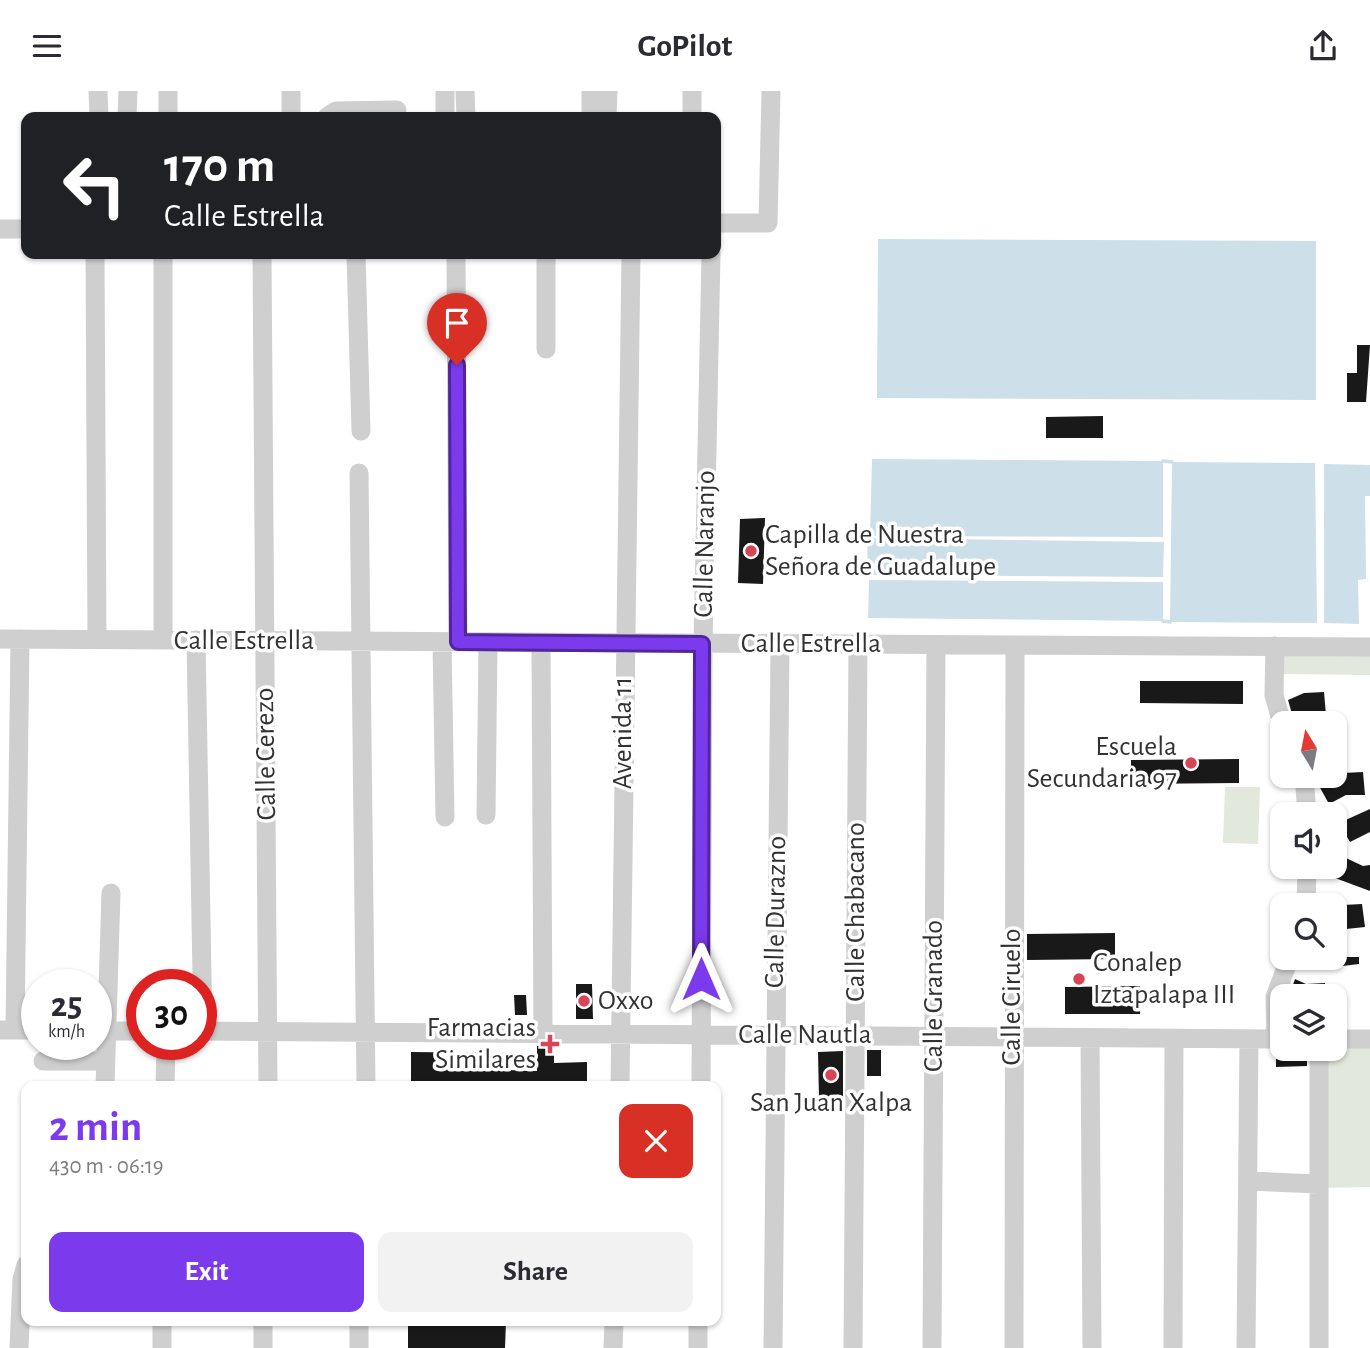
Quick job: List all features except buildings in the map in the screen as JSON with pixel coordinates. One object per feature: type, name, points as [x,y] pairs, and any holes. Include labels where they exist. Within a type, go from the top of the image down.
[{"type":"street","points":[[98,91],[99,112]]},
{"type":"street","points":[[127,112],[128,91]]},
{"type":"street","points":[[167,112],[168,91]]},
{"type":"street","points":[[291,91],[291,112]]},
{"type":"street","points":[[445,91],[445,112]]},
{"type":"street","points":[[465,91],[466,112]]},
{"type":"street","points":[[591,91],[591,112]]},
{"type":"street","points":[[607,112],[608,91]]},
{"type":"street","points":[[692,91],[692,112]]},
{"type":"street","points":[[721,223],[768,223],[771,91]]},
{"type":"street","points":[[334,112],[397,106]]},
{"type":"street","points":[[0,229],[21,229]]},
{"type":"street","points":[[95,259],[97,640]]},
{"type":"street","points":[[163,259],[163,640]]},
{"type":"street","name":"Calle Cerezo","points":[[262,259],[268,1081]]},
{"type":"street","points":[[356,259],[361,431]]},
{"type":"street","points":[[445,817],[456,259]]},
{"type":"street","points":[[546,259],[546,349]]},
{"type":"street","name":"Avenida 11","points":[[620,1081],[631,259]]},
{"type":"street","name":"Calle Naranjo","points":[[701,1081],[702,644],[711,259]]},
{"type":"street","points":[[359,473],[368,1033],[366,1081]]},
{"type":"street","name":"Calle Estrella","points":[[0,639],[1370,647]]},
{"type":"street","points":[[8,1030],[20,639]]},
{"type":"street","points":[[196,641],[201,969]]},
{"type":"street","points":[[486,815],[488,642]]},
{"type":"street","points":[[541,643],[543,1034]]},
{"type":"street","name":"Calle Durazno","points":[[773,1348],[780,644]]},
{"type":"street","name":"Calle Chabacano","points":[[853,1348],[858,645]]},
{"type":"street","name":"Calle Granado","points":[[932,1348],[936,645]]},
{"type":"street","name":"Calle Ciruelo","points":[[1014,645],[1014,1348]]},
{"type":"street","points":[[1275,646],[1274,695],[1278,711]]},
{"type":"street","points":[[106,969],[111,893]]},
{"type":"street","name":"Calle Nautla","points":[[217,1031],[1270,1039]]},
{"type":"street","points":[[1090,1038],[1092,1348]]},
{"type":"street","points":[[1173,1348],[1174,1038]]},
{"type":"street","points":[[1246,1348],[1249,1039]]},
{"type":"street","points":[[1347,1039],[1370,1039]]},
{"type":"street","points":[[165,1081],[166,1060]]},
{"type":"street","points":[[43,1061],[106,1061],[105,1081]]},
{"type":"street","points":[[1319,1061],[1319,1348]]},
{"type":"street","points":[[1249,1181],[1319,1184]]},
{"type":"street","points":[[19,1348],[21,1302]]},
{"type":"street","points":[[162,1326],[162,1348]]},
{"type":"street","points":[[263,1326],[263,1348]]},
{"type":"street","points":[[359,1326],[359,1348]]},
{"type":"street","points":[[613,1348],[614,1326]]},
{"type":"street","points":[[698,1326],[698,1348]]},
{"type":"shaded area","points":[[1283,649],[1370,650],[1370,675],[1283,674]]},
{"type":"shaded area","points":[[1225,787],[1260,787],[1258,844],[1223,843]]},
{"type":"shaded area","points":[[1370,1039],[1370,1187],[1320,1188],[1319,1061],[1347,1061],[1347,1045]]},
{"type":"water","points":[[878,239],[1316,241],[1316,400],[877,398]]},
{"type":"water","points":[[872,459],[1163,461],[1163,537],[870,536]]},
{"type":"water","points":[[1172,462],[1315,463],[1317,623],[1170,622]]},
{"type":"water","points":[[1324,464],[1370,465],[1370,496],[1365,496],[1366,579],[1358,580],[1359,624],[1324,623]]},
{"type":"water","points":[[867,538],[1164,542],[1163,577],[868,575]]},
{"type":"water","points":[[869,580],[1163,582],[1163,621],[868,618]]},
{"type":"waterway","points":[[1163,461],[1172,462]]},
{"type":"waterway","points":[[1163,621],[1170,622]]},
{"type":"place","name":"Capilla de Nuestra Señora de Guadalupe","points":[[751,551]]},
{"type":"place","name":"Escuela Secundaria 97","points":[[1191,763]]},
{"type":"place","name":"Conalep Iztapalapa III","points":[[1079,979]]},
{"type":"place","name":"Oxxo","points":[[584,1001]]},
{"type":"place","name":"Farmacias Similares","points":[[550,1044]]},
{"type":"place","name":"San Juan Xalpa","points":[[831,1075]]},
{"type":"route","points":[[457,365],[458,642],[702,644],[701,979]]}]
